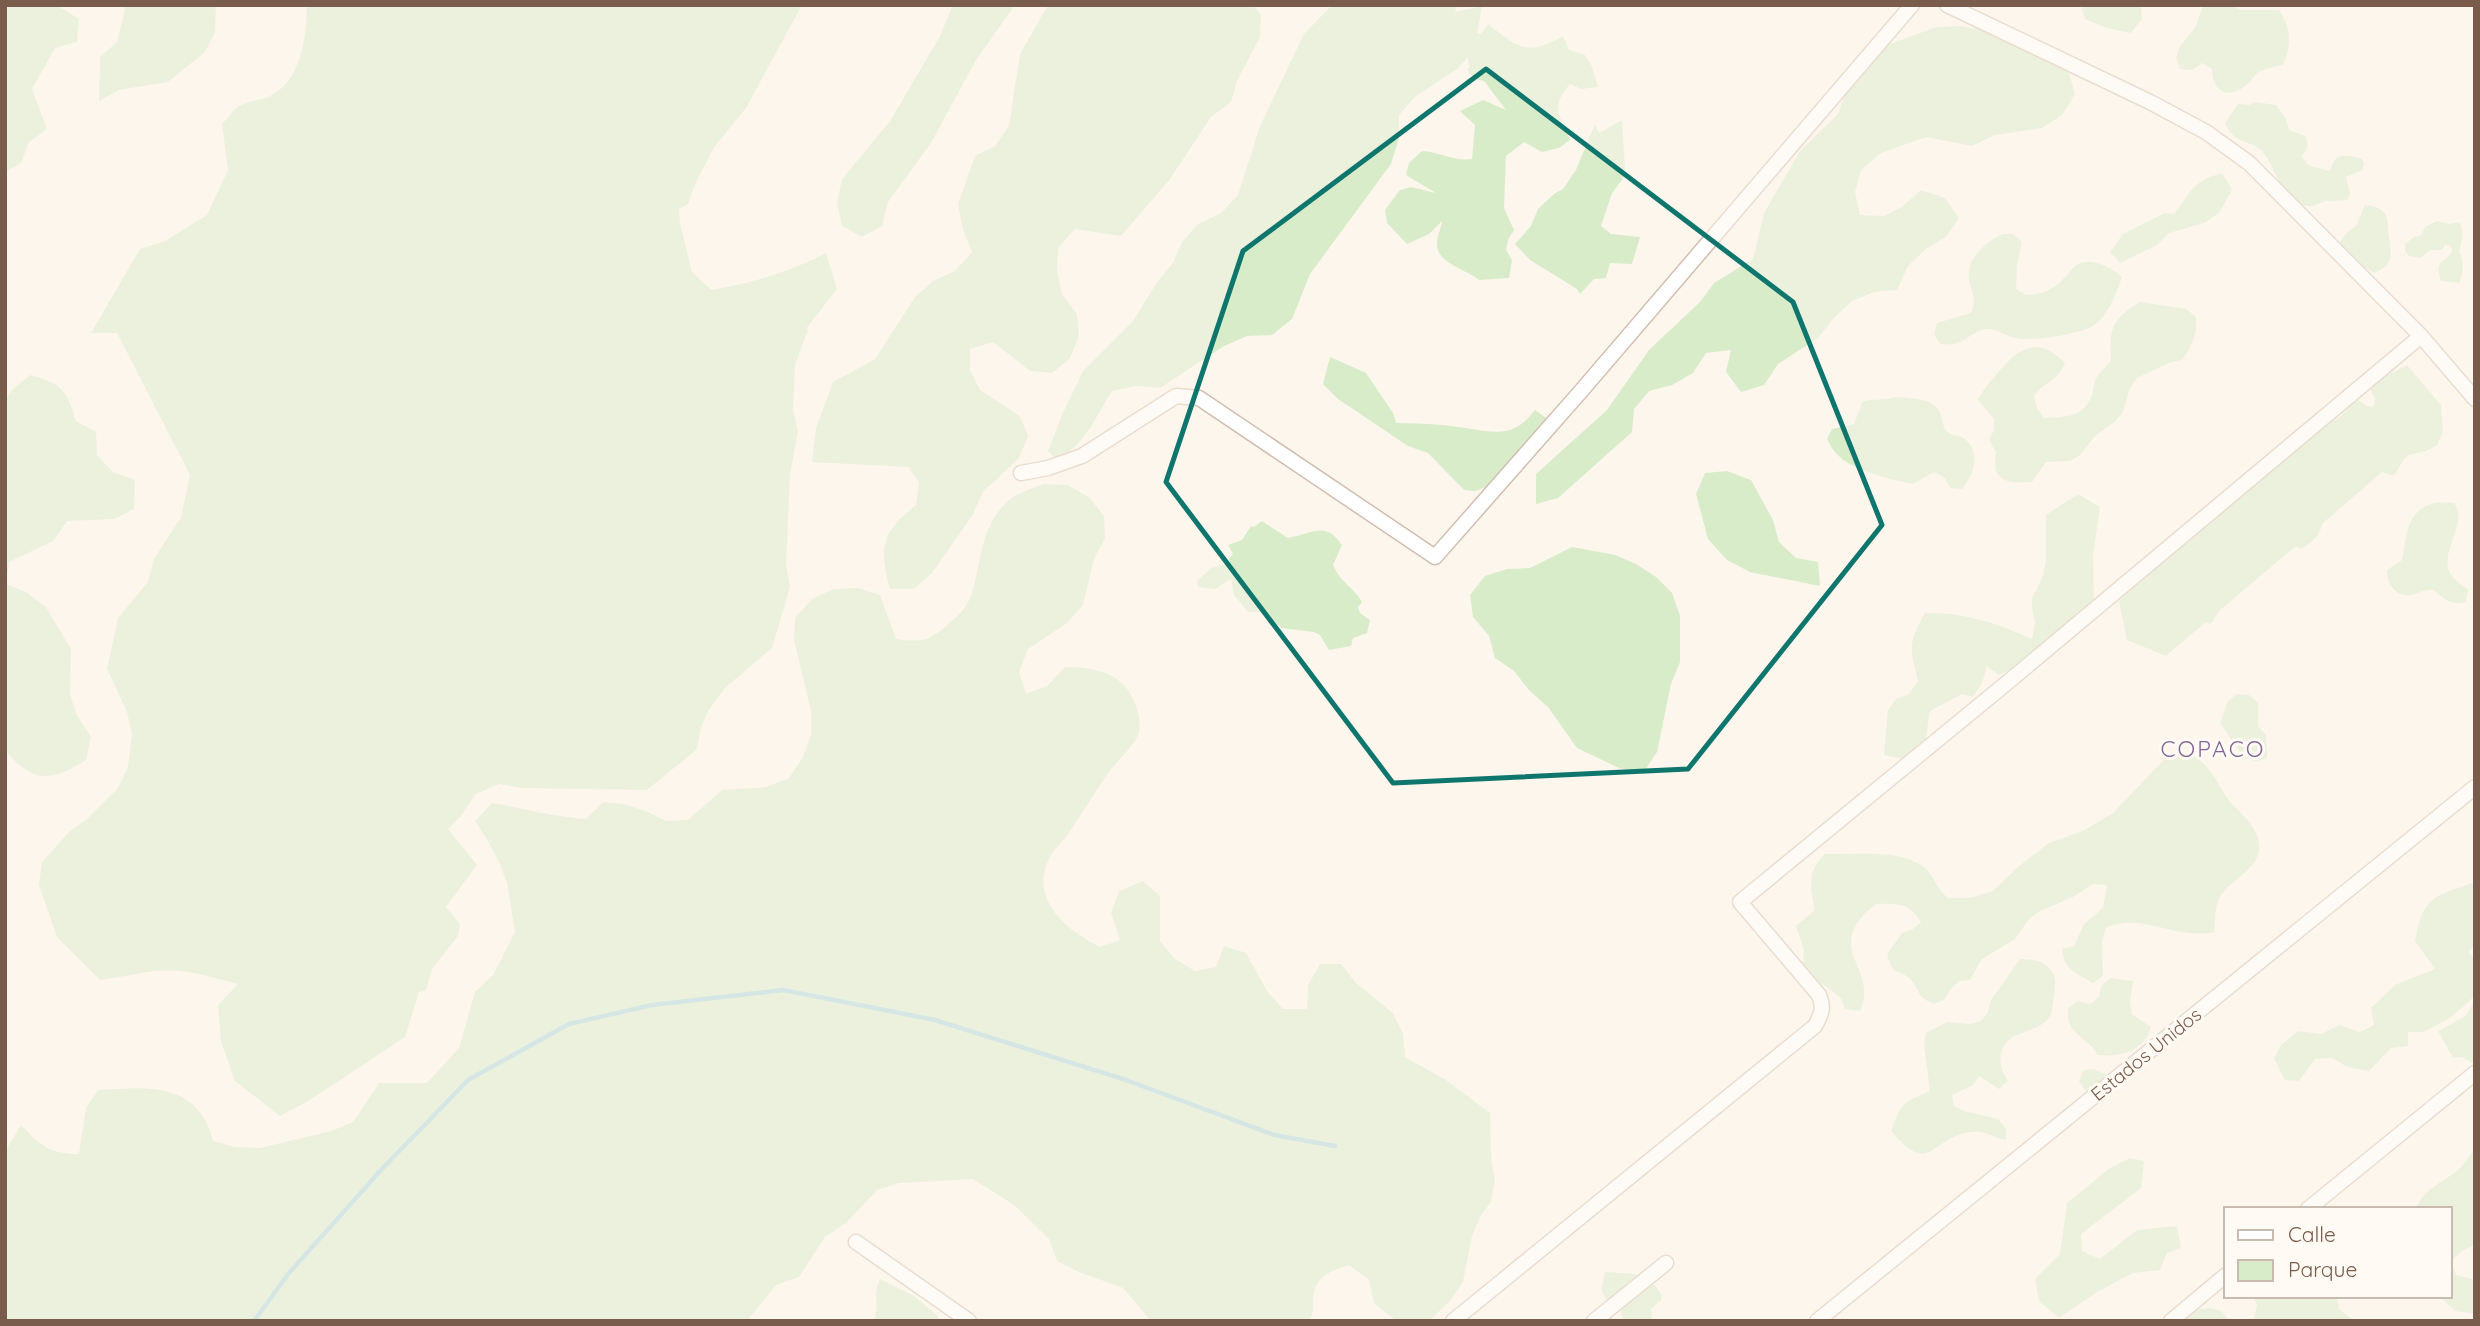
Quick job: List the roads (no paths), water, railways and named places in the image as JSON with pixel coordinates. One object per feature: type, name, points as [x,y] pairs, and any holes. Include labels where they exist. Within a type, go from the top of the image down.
[{"type":"street","points":[[1021,473],[1048,468],[1082,456],[1177,396],[1199,398],[1434,557],[1582,390],[1912,5]]},
{"type":"street","points":[[1947,5],[2150,102],[2206,132],[2249,163],[2421,336],[2475,399]]},
{"type":"street","points":[[1453,1321],[1815,1026],[1822,1015],[1819,995],[1740,902],[2421,336]]},
{"type":"street","name":"Estados Unidos","points":[[1817,1321],[2475,787]]},
{"type":"street","points":[[2310,1207],[2475,1073]]},
{"type":"street","points":[[856,1242],[968,1321]]},
{"type":"street","points":[[1594,1321],[1666,1263]]},
{"type":"street","points":[[2171,1321],[2224,1277]]},
{"type":"waterway","points":[[254,1321],[289,1273],[381,1170],[468,1080],[569,1024],[652,1005],[783,990],[935,1020],[1126,1080],[1274,1135],[1335,1146]]},
{"type":"district","name":"COPACO","points":[[2213,748]]}]
